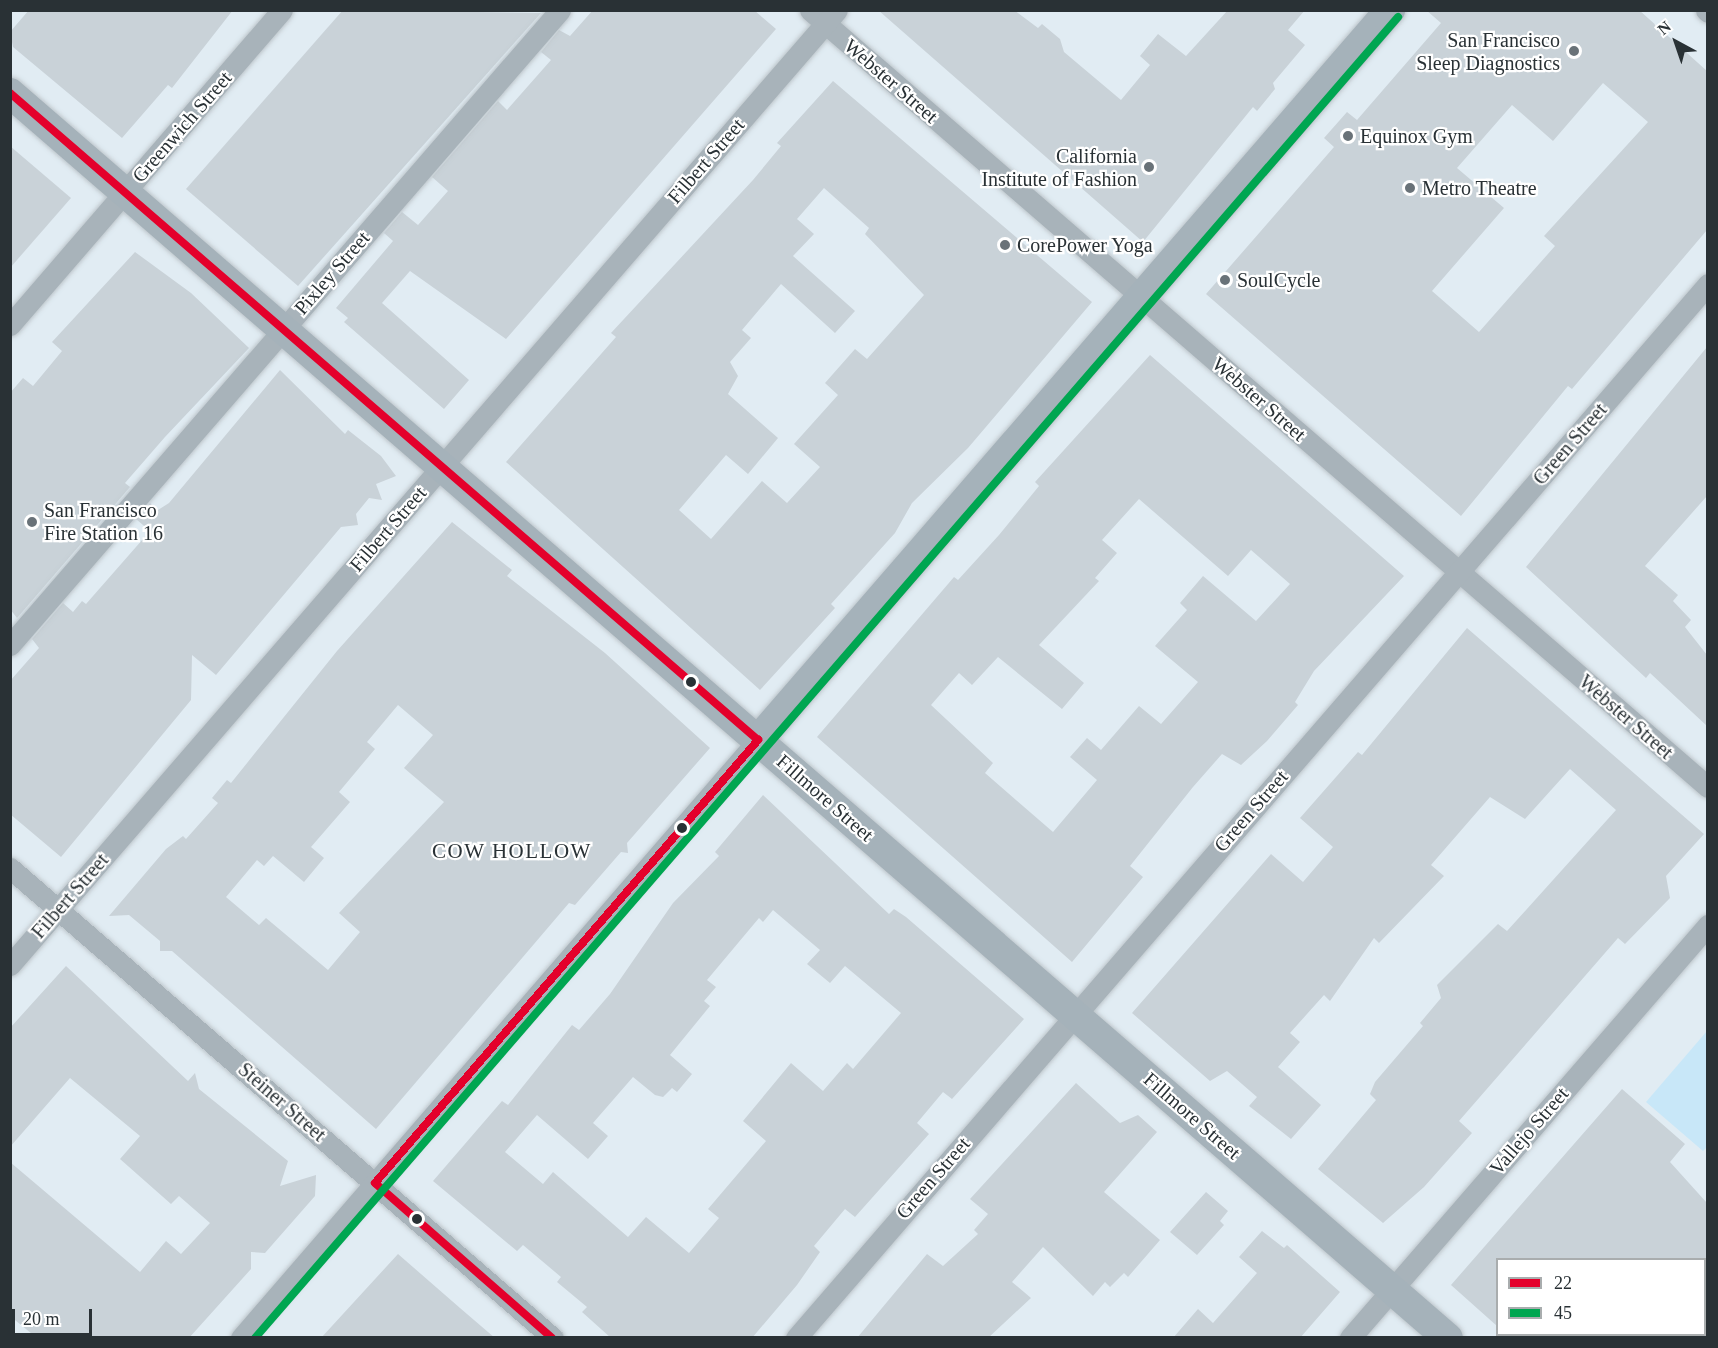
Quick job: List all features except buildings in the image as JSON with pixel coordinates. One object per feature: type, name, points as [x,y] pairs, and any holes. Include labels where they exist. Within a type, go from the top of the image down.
[{"type":"street","name":"Greenwich Street","points":[[10,325],[282,10]]},
{"type":"street","name":"Pixley Street","points":[[10,645],[560,10]]},
{"type":"street","points":[[241,1338],[1390,10]]},
{"type":"street","name":"Webster Street","points":[[824,15],[1142,298],[1707,788]]},
{"type":"street","name":"Filbert Street","points":[[10,965],[442,467],[824,15]]},
{"type":"street","name":"Fillmore Street","points":[[10,93],[1448,1338]]},
{"type":"street","name":"Green Street","points":[[796,1338],[1707,284]]},
{"type":"street","name":"Steiner Street","points":[[10,867],[553,1338]]},
{"type":"street","name":"Vallejo Street","points":[[1350,1338],[1707,925]]},
{"type":"shaded area","points":[[1707,1031],[1708,1146],[1703,1151],[1646,1102]]},
{"type":"transit line","name":"45","points":[[255,1338],[1398,17]]},
{"type":"transit line","name":"22","points":[[10,93],[758,740]]},
{"type":"transit line","name":"22","points":[[375,1183],[758,740]]},
{"type":"transit line","name":"22","points":[[375,1183],[552,1338]]},
{"type":"place","name":"San Francisco Sleep Diagnostics","points":[[1574,51]]},
{"type":"place","name":"Equinox Gym","points":[[1348,136]]},
{"type":"place","name":"California Institute of Fashion","points":[[1149,167]]},
{"type":"place","name":"Metro Theatre","points":[[1410,188]]},
{"type":"place","name":"CorePower Yoga","points":[[1005,245]]},
{"type":"place","name":"SoulCycle","points":[[1225,280]]},
{"type":"place","name":"San Francisco Fire Station 16","points":[[32,522]]},
{"type":"district","name":"COW HOLLOW","points":[[512,851]]}]
